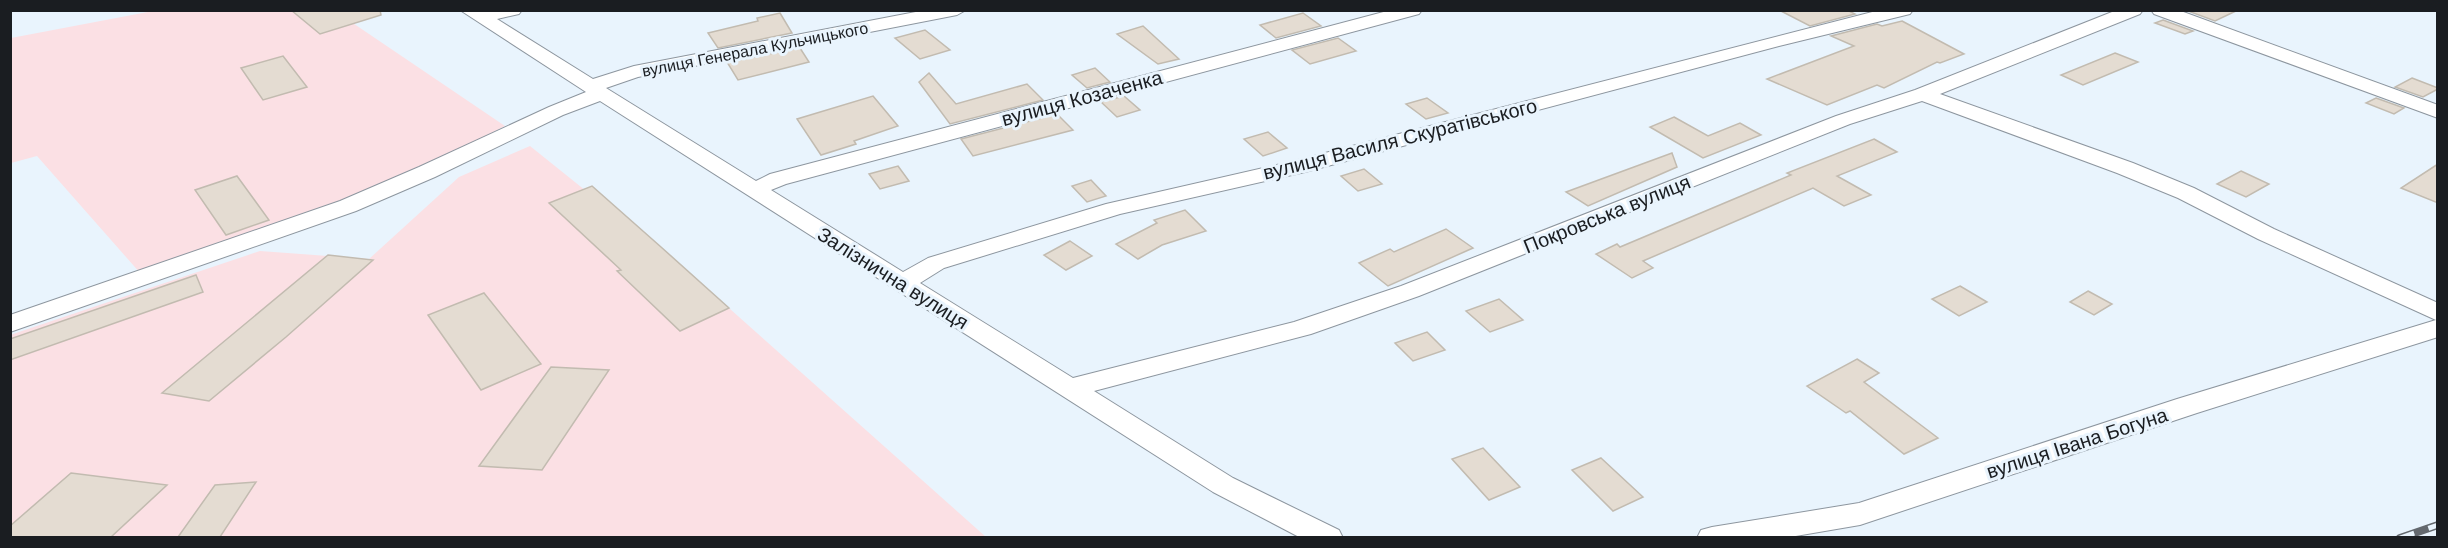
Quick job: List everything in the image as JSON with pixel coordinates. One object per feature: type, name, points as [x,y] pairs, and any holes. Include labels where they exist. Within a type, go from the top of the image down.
[{"type":"street","points":[[475,14],[513,10]]},
{"type":"street","name":"вулиця Генерала Кульчицького","points":[[10,324],[348,206],[427,172],[634,72],[957,10]]},
{"type":"street","name":"вулиця Козаченка","points":[[752,190],[778,179],[1413,10]]},
{"type":"street","name":"вулиця Василя Скуратівського","points":[[902,283],[936,263],[1114,209],[1297,167],[1761,45],[1904,10]]},
{"type":"street","name":"Покровська вулиця","points":[[1070,388],[1302,328],[1410,291],[1843,120],[1922,94],[2134,10]]},
{"type":"street","points":[[2160,10],[2438,112]]},
{"type":"street","name":"Залізнична вулиця","points":[[475,14],[1224,485],[1326,537]]},
{"type":"street","points":[[1922,94],[2125,168],[2176,189],[2438,313]]},
{"type":"street","name":"вулиця Івана Богуна","points":[[1712,537],[1860,514],[2187,406],[2438,328]]},
{"type":"shaded area","points":[[153,11],[335,11],[505,126],[349,204],[226,240],[141,274],[37,156],[11,163],[11,38]]},
{"type":"shaded area","points":[[530,146],[702,284],[986,537],[11,537],[10,335],[260,251],[369,259],[459,177]]},
{"type":"building","points":[[291,10],[380,10],[381,15],[320,34]]},
{"type":"building","points":[[1779,10],[1847,10],[1855,14],[1810,26]]},
{"type":"building","points":[[2189,10],[2238,10],[2215,21]]},
{"type":"building","points":[[780,13],[792,33],[718,48],[708,33],[758,21],[757,18]]},
{"type":"building","points":[[1303,13],[1321,26],[1276,38],[1260,25]]},
{"type":"building","points":[[2163,20],[2193,31],[2185,34],[2155,23]]},
{"type":"building","points":[[1902,21],[1964,54],[1940,63],[1937,62],[1884,88],[1877,85],[1827,105],[1767,79],[1854,46],[1831,36],[1877,24],[1882,26]]},
{"type":"building","points":[[1143,26],[1179,59],[1158,64],[1117,34]]},
{"type":"building","points":[[925,30],[950,50],[920,59],[895,38]]},
{"type":"building","points":[[1338,38],[1356,51],[1310,64],[1292,50]]},
{"type":"building","points":[[800,48],[809,62],[738,80],[727,62]]},
{"type":"building","points":[[2115,53],[2138,62],[2083,85],[2061,75]]},
{"type":"building","points":[[283,56],[307,87],[263,100],[241,68]]},
{"type":"building","points":[[1095,68],[1110,82],[1087,88],[1072,75]]},
{"type":"building","points":[[929,73],[956,104],[1027,84],[1043,100],[950,124],[919,82]]},
{"type":"building","points":[[2412,78],[2438,89],[2423,97],[2395,87]]},
{"type":"building","points":[[873,96],[898,126],[854,141],[856,144],[821,155],[797,119]]},
{"type":"building","points":[[1124,96],[1140,110],[1117,117],[1101,102]]},
{"type":"building","points":[[1427,98],[1448,113],[1426,119],[1406,104]]},
{"type":"building","points":[[2376,98],[2404,108],[2394,114],[2366,103]]},
{"type":"building","points":[[1057,114],[1073,130],[973,156],[961,139]]},
{"type":"building","points":[[1674,117],[1708,136],[1740,123],[1761,135],[1703,158],[1650,127]]},
{"type":"building","points":[[1268,132],[1287,148],[1263,156],[1244,139]]},
{"type":"building","points":[[1874,139],[1897,152],[1837,176],[1871,195],[1844,206],[1813,188],[1643,261],[1653,268],[1632,278],[1596,254],[1617,244],[1620,247],[1791,175],[1787,173]]},
{"type":"building","points":[[1672,153],[1677,167],[1588,206],[1566,192]]},
{"type":"building","points":[[2438,164],[2438,203],[2401,188]]},
{"type":"building","points":[[898,166],[909,181],[880,189],[869,174]]},
{"type":"building","points":[[1364,169],[1382,184],[1358,191],[1341,176]]},
{"type":"building","points":[[2241,171],[2269,184],[2246,197],[2217,184]]},
{"type":"building","points":[[237,176],[269,220],[226,235],[195,190]]},
{"type":"building","points":[[1091,180],[1106,196],[1087,202],[1072,186]]},
{"type":"building","points":[[592,186],[729,308],[680,331],[617,271],[621,270],[549,203]]},
{"type":"building","points":[[1185,210],[1206,231],[1162,245],[1138,259],[1116,244],[1157,223],[1154,220]]},
{"type":"building","points":[[1446,229],[1473,248],[1388,286],[1359,263],[1390,249],[1394,252]]},
{"type":"building","points":[[1070,241],[1092,256],[1066,270],[1044,255]]},
{"type":"building","points":[[328,255],[373,260],[209,401],[162,393]]},
{"type":"building","points":[[196,275],[203,292],[10,360],[10,339]]},
{"type":"building","points":[[1960,286],[1987,302],[1959,316],[1932,299]]},
{"type":"building","points":[[2088,291],[2112,304],[2094,315],[2070,302]]},
{"type":"building","points":[[484,293],[541,364],[481,390],[428,315]]},
{"type":"building","points":[[1499,299],[1523,320],[1490,332],[1466,311]]},
{"type":"building","points":[[1427,332],[1445,350],[1413,361],[1395,343]]},
{"type":"building","points":[[1857,359],[1879,373],[1864,382],[1938,438],[1904,454],[1850,411],[1846,413],[1807,386]]},
{"type":"building","points":[[551,367],[609,370],[542,470],[479,466]]},
{"type":"building","points":[[1483,448],[1520,487],[1489,500],[1452,459]]},
{"type":"building","points":[[1601,458],[1643,497],[1613,511],[1572,470]]},
{"type":"building","points":[[71,473],[167,485],[111,537],[10,537],[10,526]]},
{"type":"building","points":[[256,482],[220,537],[178,537],[215,485]]},
{"type":"railway","points":[[2400,538],[2438,525]]}]
